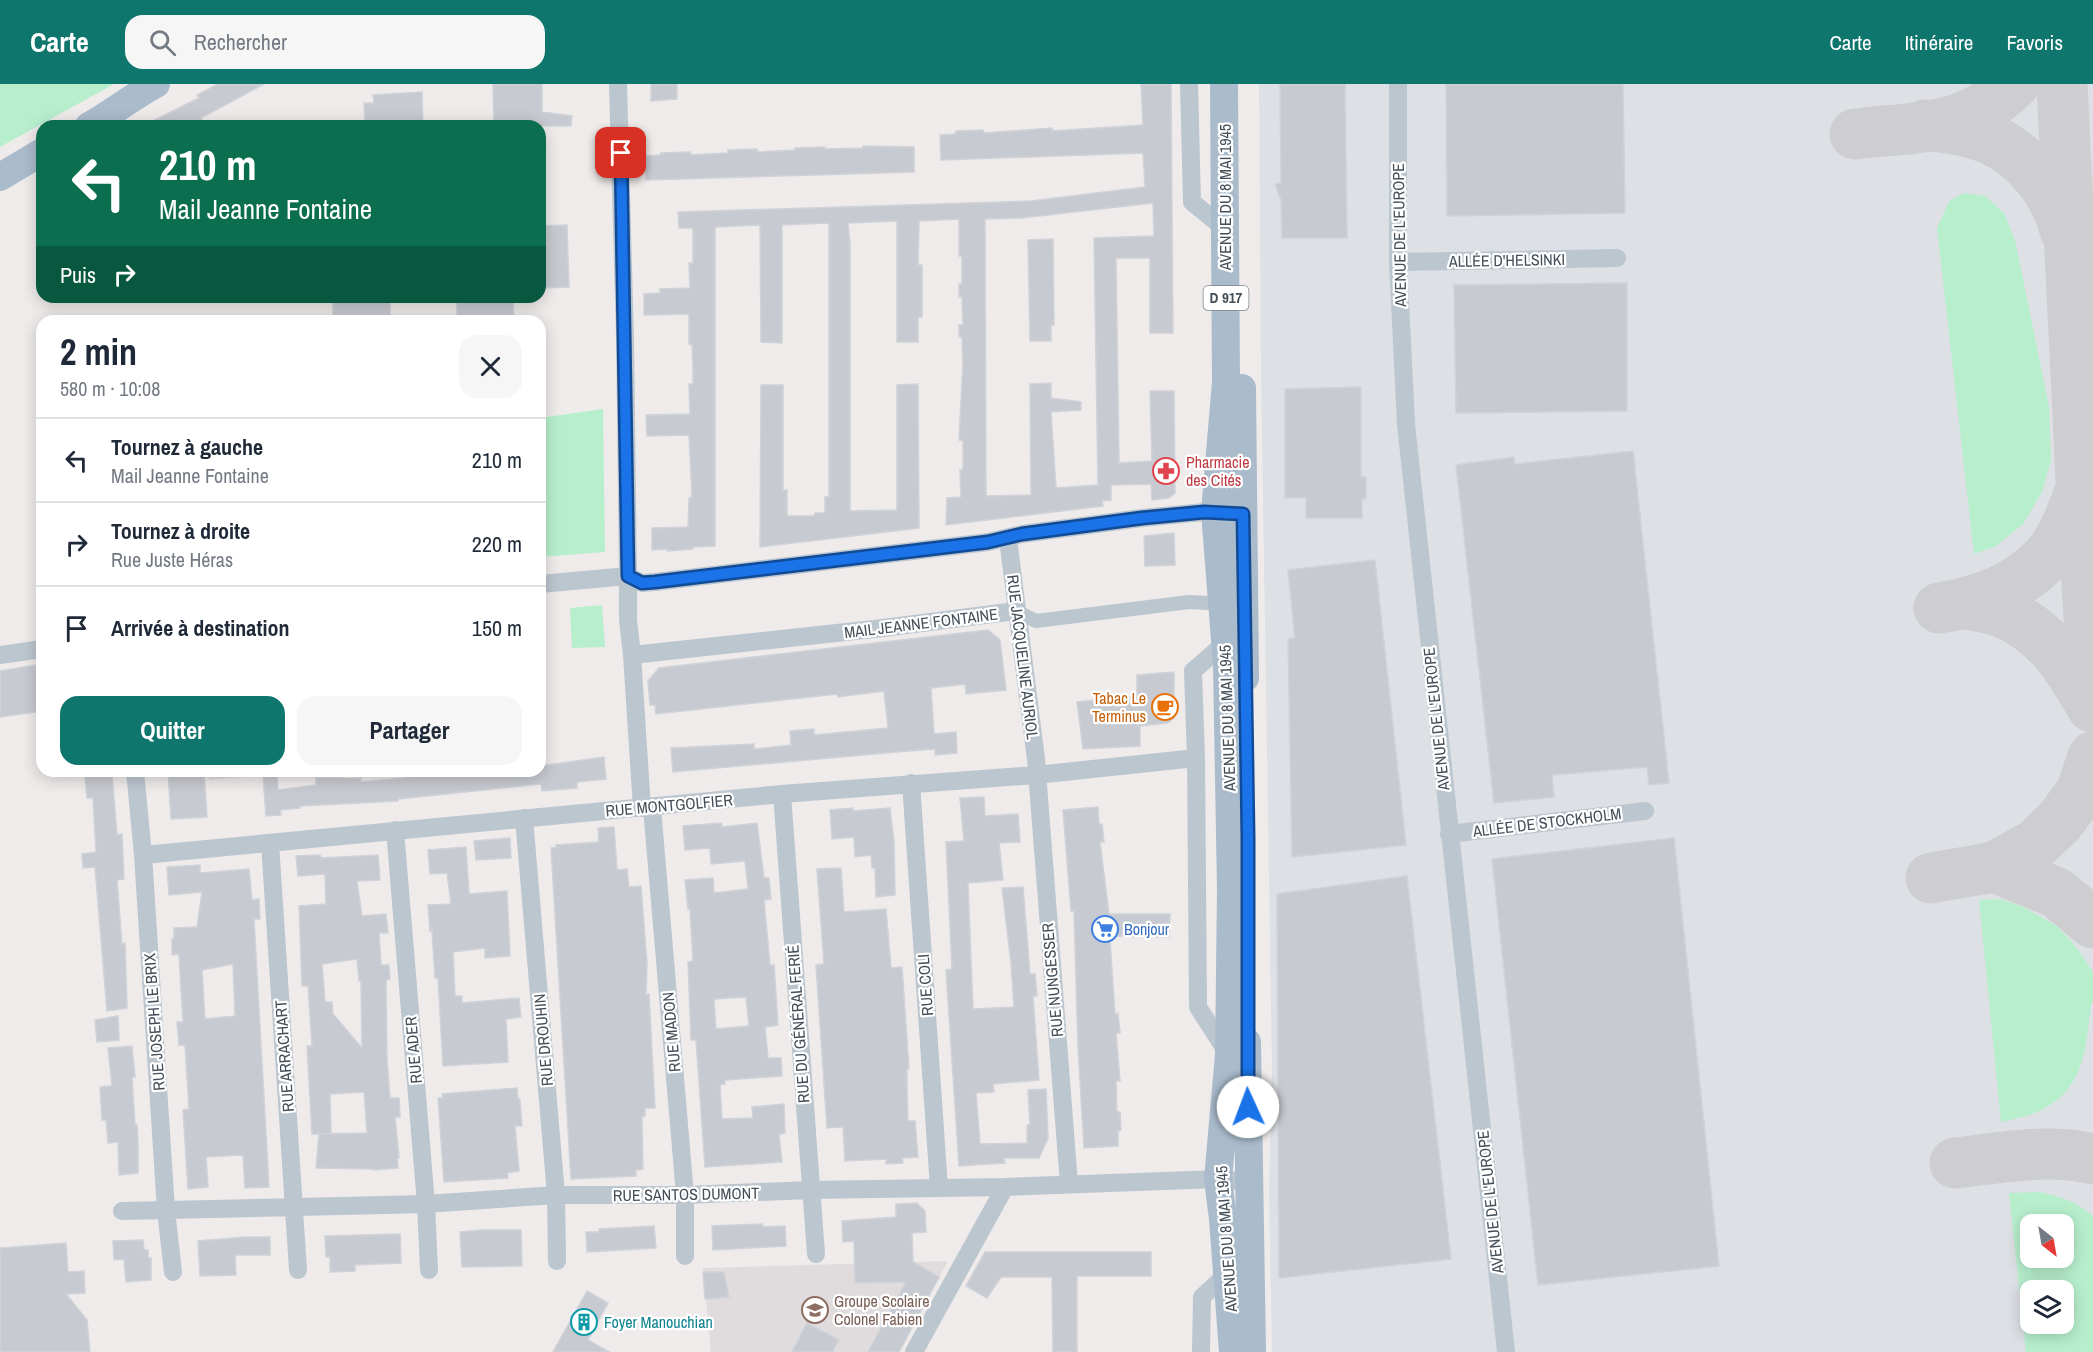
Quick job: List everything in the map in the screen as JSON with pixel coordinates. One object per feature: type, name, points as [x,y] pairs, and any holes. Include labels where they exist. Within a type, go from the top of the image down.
[{"type":"main road","name":"AVENUE DU 8 MAI 1945","points":[[1224,84],[1226,382],[1209,512],[1227,665],[1230,889],[1229,1055],[1218,1179],[1228,1273],[1233,1352]]},
{"type":"main road","name":"AVENUE DU 8 MAI 1945","points":[[1240,84],[1248,838],[1246,1067],[1252,1352]]},
{"type":"main road","points":[[77,120],[111,102],[146,89]]},
{"type":"main road","points":[[100,120],[146,89]]},
{"type":"main road","points":[[0,162],[36,142]]},
{"type":"main road","points":[[0,177],[36,156]]},
{"type":"street","name":"RUE MADON","points":[[618,84],[624,291],[628,620],[685,1195],[685,1256]]},
{"type":"street","name":"AVENUE DU 8 MAI 1945","points":[[1189,84],[1192,202],[1225,229]]},
{"type":"street","name":"AVENUE DE L'EUROPE","points":[[1398,84],[1398,262],[1406,424],[1506,1352]]},
{"type":"street","name":"ALLÉE D'HELSINKI","points":[[1398,262],[1617,258]]},
{"type":"street","points":[[546,583],[628,576],[642,583],[655,582],[1008,539],[1022,534],[1142,518],[1209,512],[1243,514]]},
{"type":"street","name":"RUE JACQUELINE AURIOL","points":[[1008,539],[1036,759],[1036,775]]},
{"type":"street","name":"MAIL JEANNE FONTAINE","points":[[632,655],[1016,611],[1036,621],[1189,602],[1208,603]]},
{"type":"street","points":[[1225,643],[1193,670],[1198,1007],[1229,1055]]},
{"type":"street","points":[[0,655],[36,650]]},
{"type":"street","name":"RUE MONTGOLFIER","points":[[143,855],[782,794],[1036,775],[1196,758]]},
{"type":"street","name":"RUE NUNGESSER","points":[[1036,775],[1069,1184]]},
{"type":"street","name":"RUE JOSEPH LE BRIX","points":[[136,777],[143,855],[166,1210],[173,1272]]},
{"type":"street","name":"RUE COLI","points":[[911,783],[939,1188]]},
{"type":"street","name":"RUE DU GÉNÉRAL FERIÉ","points":[[782,794],[816,1254]]},
{"type":"street","name":"ALLÉE DE STOCKHOLM","points":[[1449,834],[1646,811]]},
{"type":"street","name":"RUE DROUHIN","points":[[525,818],[556,1196],[556,1261]]},
{"type":"street","name":"RUE ADER","points":[[395,830],[426,1204],[429,1270]]},
{"type":"street","name":"RUE ARRACHART","points":[[270,843],[298,1270]]},
{"type":"street","name":"RUE SANTOS DUMONT","points":[[122,1211],[426,1204],[556,1196],[1005,1187],[1218,1179],[1250,1182]]},
{"type":"street","points":[[914,1352],[1005,1187]]},
{"type":"street","name":"AVENUE DU 8 MAI 1945","points":[[1201,1352],[1202,1297],[1228,1273]]},
{"type":"shaded area","points":[[1259,84],[2093,84],[2093,1352],[1272,1352],[1269,1190],[1272,1070]]},
{"type":"shaded area","points":[[209,777],[242,777],[209,780]]},
{"type":"shaded area","name":"Groupe Scolaire Colonel Fabien","points":[[948,1261],[899,1352],[711,1352],[703,1268]]},
{"type":"green space","points":[[0,84],[114,84],[49,120],[36,120],[36,127],[0,147]]},
{"type":"green space","points":[[1965,193],[1985,196],[2004,213],[2015,240],[2049,407],[2051,460],[2042,492],[2023,524],[1996,546],[1974,554],[1937,228],[1950,200]]},
{"type":"green space","points":[[603,409],[605,552],[546,557],[546,417]]},
{"type":"green space","points":[[602,605],[605,647],[572,648],[570,608]]},
{"type":"green space","points":[[2000,899],[2021,906],[2057,926],[2077,948],[2093,972],[2093,1002],[2084,1052],[2074,1080],[2053,1103],[2033,1114],[2001,1122],[1979,900]]},
{"type":"green space","points":[[2039,1192],[2054,1195],[2074,1203],[2093,1216],[2093,1352],[2026,1352],[2024,1334],[2074,1334],[2074,1280],[2020,1280],[2020,1296],[2009,1193]]},
{"type":"building","points":[[218,84],[264,84],[201,118],[202,120],[155,120],[199,98],[197,95]]},
{"type":"building","points":[[493,84],[542,84],[542,112],[572,116],[571,126],[546,126],[546,120],[494,120]]},
{"type":"building","points":[[651,84],[677,84],[677,99],[651,101]]},
{"type":"building","points":[[1141,84],[1171,84],[1173,333],[1150,333],[1150,258],[1116,258],[1119,463],[1152,461],[1150,391],[1174,391],[1175,493],[1169,498],[1152,500],[1151,484],[1111,485],[1111,500],[1102,501],[1103,506],[946,525],[947,498],[961,497],[960,470],[963,470],[963,440],[959,440],[963,363],[959,325],[963,325],[962,297],[959,297],[959,284],[962,284],[962,256],[959,256],[959,219],[919,221],[918,265],[922,265],[922,317],[918,317],[918,342],[897,342],[897,221],[848,223],[850,243],[850,511],[897,510],[897,385],[918,384],[919,528],[760,547],[761,385],[783,385],[783,490],[787,490],[787,516],[814,516],[815,513],[825,513],[825,497],[829,497],[829,223],[782,225],[782,343],[761,342],[760,225],[715,227],[715,546],[667,551],[667,549],[652,550],[652,528],[688,527],[689,498],[692,497],[689,435],[647,436],[646,415],[690,414],[689,384],[693,384],[693,366],[692,345],[689,344],[689,314],[644,315],[644,294],[660,293],[660,289],[690,288],[689,263],[693,263],[693,228],[679,228],[678,212],[1031,201],[1145,187],[1143,153],[941,160],[940,135],[955,134],[956,131],[983,130],[984,133],[1052,128],[1052,131],[1143,125]],"holes":[[[1153,203],[1154,236],[1094,238],[1098,485],[1056,488],[1051,412],[1081,410],[1081,402],[1051,398],[1051,383],[1030,384],[1031,495],[986,496],[985,219],[1021,218]]]},
{"type":"building","points":[[1280,84],[1345,84],[1347,238],[1282,238],[1281,200],[1275,184],[1281,183]]},
{"type":"building","points":[[1446,84],[1623,84],[1625,213],[1447,216]]},
{"type":"building","points":[[422,92],[423,120],[365,120],[364,103],[374,103],[373,95]]},
{"type":"building","points":[[863,146],[914,147],[914,172],[646,180],[645,156],[661,153],[690,152],[691,155],[728,153],[728,150],[757,149],[758,152],[795,150],[795,148],[863,148]]},
{"type":"building","points":[[567,225],[569,287],[546,288],[546,226]]},
{"type":"building","points":[[1053,239],[1054,325],[1051,325],[1051,341],[1030,341],[1028,240]]},
{"type":"building","points":[[1627,283],[1627,411],[1456,413],[1454,285]]},
{"type":"building","points":[[333,303],[390,303],[390,315],[333,315]]},
{"type":"building","points":[[457,303],[513,303],[514,315],[457,315]]},
{"type":"building","points":[[1361,387],[1361,477],[1366,477],[1366,499],[1362,499],[1362,518],[1306,518],[1306,498],[1285,498],[1285,389]]},
{"type":"building","points":[[1633,451],[1669,783],[1649,785],[1647,767],[1552,775],[1554,797],[1494,803],[1456,465],[1514,457],[1515,464]]},
{"type":"building","points":[[1174,533],[1175,565],[1145,566],[1144,536]]},
{"type":"building","points":[[1375,560],[1406,845],[1292,857],[1288,639],[1295,638],[1288,570]]},
{"type":"building","points":[[988,630],[1000,640],[1006,690],[966,694],[965,684],[931,688],[934,734],[956,732],[957,753],[935,755],[935,749],[673,772],[671,748],[754,744],[754,749],[791,745],[790,731],[814,729],[814,735],[888,728],[884,691],[656,714],[655,705],[650,705],[648,681],[659,668]]},
{"type":"building","points":[[35,665],[36,712],[0,717],[0,671]]},
{"type":"building","points":[[1174,672],[1174,718],[1168,723],[1140,726],[1140,746],[1083,749],[1077,702],[1137,696],[1137,675]]},
{"type":"building","points":[[604,757],[606,779],[577,782],[577,788],[542,791],[541,784],[398,799],[398,801],[300,806],[300,808],[280,810],[281,815],[266,816],[263,777],[277,777],[278,790],[316,785],[316,778],[361,778],[361,782],[413,777],[546,777],[546,765]]},
{"type":"building","points":[[85,777],[112,777],[117,835],[122,834],[124,879],[117,880],[122,944],[125,943],[127,1008],[107,1011],[95,867],[83,868],[82,854],[96,852],[93,798],[87,798]]},
{"type":"building","points":[[168,777],[204,777],[207,817],[171,819]]},
{"type":"building","points":[[984,797],[985,816],[1018,814],[1020,842],[999,843],[1003,880],[968,883],[973,1009],[1014,1007],[1002,888],[1023,887],[1030,974],[1035,974],[1037,996],[1033,996],[1039,1080],[993,1084],[994,1092],[976,1093],[980,1144],[1027,1143],[1027,1125],[1030,1125],[1028,1090],[1046,1089],[1048,1138],[1039,1158],[1004,1158],[1005,1163],[959,1166],[946,970],[952,969],[946,842],[964,841],[960,798]]},
{"type":"building","points":[[1098,807],[1099,824],[1102,824],[1104,842],[1100,842],[1109,914],[1170,914],[1169,937],[1111,936],[1115,1014],[1118,1013],[1120,1033],[1116,1033],[1120,1081],[1116,1081],[1117,1112],[1120,1112],[1121,1130],[1118,1131],[1118,1146],[1084,1148],[1074,911],[1071,911],[1063,810]]},
{"type":"building","points":[[853,808],[853,811],[890,808],[894,842],[895,895],[876,897],[875,868],[872,868],[871,855],[855,857],[854,837],[832,839],[830,810]]},
{"type":"building","points":[[721,823],[722,827],[757,823],[764,878],[769,878],[771,899],[764,900],[770,965],[774,965],[778,1025],[765,1027],[768,1058],[781,1058],[782,1076],[725,1080],[725,1084],[720,1085],[722,1119],[753,1118],[752,1107],[784,1104],[785,1133],[779,1134],[782,1162],[705,1167],[696,1040],[691,1040],[688,962],[693,961],[690,909],[688,909],[685,880],[713,878],[714,893],[748,889],[745,861],[711,864],[710,848],[685,850],[683,826]],"holes":[[[746,997],[749,1026],[716,1029],[714,999]]]},
{"type":"building","points":[[614,827],[617,870],[627,869],[629,887],[641,886],[647,964],[646,995],[649,994],[655,1108],[645,1108],[645,1116],[642,1116],[643,1169],[636,1170],[636,1176],[571,1179],[551,848],[556,848],[556,845],[599,842],[598,828]]},
{"type":"building","points":[[510,838],[511,858],[476,860],[474,841]]},
{"type":"building","points":[[1674,838],[1719,1266],[1538,1285],[1492,859]]},
{"type":"building","points":[[466,847],[469,894],[507,891],[510,956],[485,958],[485,948],[453,952],[455,996],[462,996],[462,1003],[519,998],[521,1017],[506,1019],[508,1062],[443,1066],[438,978],[435,978],[428,905],[451,904],[447,873],[430,874],[428,850]]},
{"type":"building","points":[[320,855],[321,858],[378,855],[380,880],[357,881],[362,916],[386,914],[388,933],[379,933],[381,965],[389,965],[390,979],[386,980],[387,1059],[390,1098],[399,1098],[400,1117],[395,1117],[398,1168],[373,1170],[316,1168],[319,1134],[367,1133],[364,1092],[330,1094],[331,1133],[312,1134],[307,1046],[312,1046],[308,986],[302,986],[299,906],[326,904],[325,874],[298,876],[296,856]],"holes":[[[357,959],[359,981],[361,981],[362,1048],[333,1014],[332,1002],[325,1002],[322,964]]]},
{"type":"building","points":[[200,865],[200,873],[249,869],[252,900],[259,899],[260,919],[254,919],[269,1187],[245,1188],[243,1155],[206,1157],[208,1187],[188,1189],[183,1110],[189,1109],[185,1045],[179,1045],[177,1022],[183,1022],[179,954],[172,955],[172,939],[174,928],[197,927],[202,892],[169,895],[167,867]],"holes":[[[233,964],[235,1016],[205,1019],[202,970]]]},
{"type":"building","points":[[841,868],[844,912],[886,909],[891,968],[902,967],[909,1069],[907,1069],[908,1121],[915,1121],[918,1157],[902,1158],[903,1163],[886,1164],[886,1159],[845,1161],[843,1127],[827,1128],[816,965],[824,964],[817,869]]},
{"type":"building","points":[[1407,876],[1451,1259],[1279,1278],[1277,894]]},
{"type":"building","points":[[118,1016],[119,1040],[97,1042],[95,1020]]},
{"type":"building","points":[[132,1046],[138,1173],[119,1175],[118,1142],[108,1143],[106,1120],[102,1120],[100,1087],[112,1086],[108,1048]]},
{"type":"building","points":[[517,1088],[522,1126],[515,1126],[519,1171],[507,1173],[508,1178],[444,1182],[438,1098],[443,1098],[442,1094]]},
{"type":"building","points":[[917,1203],[925,1211],[926,1232],[912,1233],[913,1262],[939,1277],[899,1352],[868,1352],[906,1282],[855,1283],[854,1241],[843,1242],[842,1221],[896,1217],[896,1204]]},
{"type":"building","points":[[762,1224],[763,1227],[785,1226],[786,1246],[713,1250],[712,1226]]},
{"type":"building","points":[[654,1226],[656,1248],[587,1252],[586,1232],[599,1232],[599,1229]]},
{"type":"building","points":[[521,1230],[522,1266],[462,1267],[460,1232]]},
{"type":"building","points":[[400,1234],[401,1263],[355,1265],[355,1271],[330,1272],[330,1257],[326,1257],[325,1236]]},
{"type":"building","points":[[270,1237],[270,1255],[235,1255],[236,1275],[200,1276],[198,1241]]},
{"type":"building","points":[[143,1240],[144,1250],[148,1250],[148,1258],[151,1258],[151,1280],[126,1282],[124,1259],[114,1260],[113,1241]]},
{"type":"building","points":[[66,1243],[68,1272],[84,1271],[85,1293],[66,1294],[87,1320],[90,1352],[0,1352],[0,1248]]},
{"type":"building","points":[[985,1252],[1151,1252],[1151,1276],[1077,1276],[1077,1352],[1053,1352],[1052,1277],[1001,1277],[987,1298],[966,1286]]},
{"type":"building","points":[[703,1272],[724,1272],[729,1297],[705,1299]]},
{"type":"building","name":"Foyer Manouchian","points":[[587,1291],[608,1303],[588,1340],[609,1352],[553,1352]]},
{"type":"building","points":[[807,1323],[839,1340],[832,1352],[792,1352]]},
{"type":"taxiway","points":[[1855,134],[1928,126],[1956,120],[1987,106],[2014,84]]},
{"type":"taxiway","points":[[2062,84],[2084,542],[2093,676]]},
{"type":"taxiway","points":[[1925,125],[1982,136],[2016,155],[2038,176],[2047,189],[2055,202],[2065,230]]},
{"type":"taxiway","points":[[1939,608],[1969,602],[1997,592],[2035,569],[2057,543],[2080,492]]},
{"type":"taxiway","points":[[1966,604],[1999,611],[2016,619],[2043,638],[2065,663],[2092,707]]},
{"type":"taxiway","points":[[1931,878],[1994,867],[2036,844],[2060,821],[2081,792],[2093,757]]},
{"type":"taxiway","points":[[1994,867],[2057,893],[2093,923]]},
{"type":"taxiway","points":[[1955,1163],[2041,1154],[2093,1159]]},
{"type":"place","name":"Pharmacie des Cités","points":[[1166,471]]},
{"type":"place","name":"Tabac Le Terminus","points":[[1165,707]]},
{"type":"place","name":"Bonjour","points":[[1105,929]]},
{"type":"place","name":"Groupe Scolaire Colonel Fabien","points":[[815,1310]]},
{"type":"place","name":"Foyer Manouchian","points":[[584,1322]]},
{"type":"route","points":[[621,153],[628,576],[642,583],[655,582],[988,542],[1022,534],[1142,518],[1204,512],[1243,514],[1248,838],[1246,1067],[1248,1107]]}]
